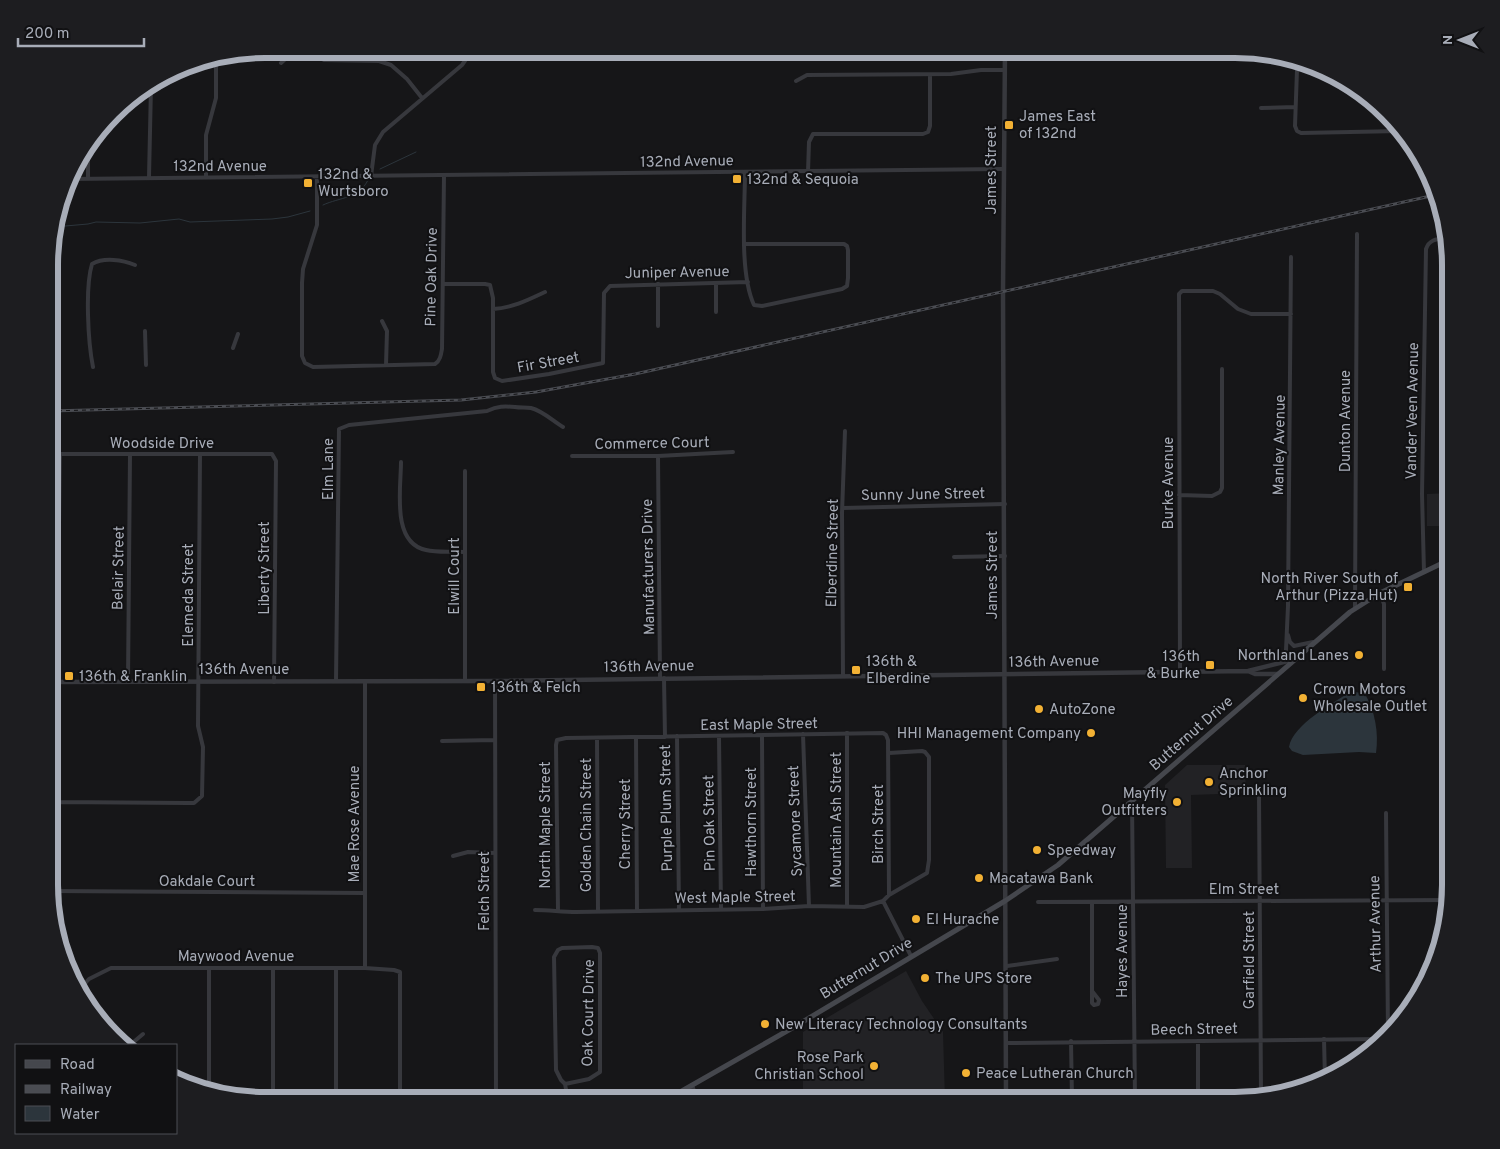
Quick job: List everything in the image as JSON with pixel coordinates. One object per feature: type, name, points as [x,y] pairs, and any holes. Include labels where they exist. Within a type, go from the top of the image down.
[{"type":"main road","name":"Butternut Drive","points":[[680,1092],[794,1027],[1005,901],[1058,865],[1355,608],[1380,593],[1442,563]]},
{"type":"street","points":[[282,63],[287,58]]},
{"type":"street","points":[[320,58],[324,60],[379,61],[391,64],[407,79],[422,98]]},
{"type":"street","points":[[371,176],[374,145],[378,138],[462,65],[467,58]]},
{"type":"street","name":"James Street","points":[[1005,58],[1003,169],[1006,1092]]},
{"type":"street","points":[[206,177],[206,135],[216,98],[216,63]]},
{"type":"street","points":[[1300,68],[1297,70],[1295,107],[1295,126],[1297,131],[1301,133],[1395,132]]},
{"type":"street","points":[[796,81],[807,76],[930,75],[981,70],[1004,70]]},
{"type":"street","points":[[808,172],[808,142],[813,134],[923,134],[928,132],[930,126],[930,75]]},
{"type":"street","points":[[149,177],[151,91]]},
{"type":"street","points":[[1261,108],[1295,107]]},
{"type":"street","points":[[88,156],[88,179]]},
{"type":"street","name":"132nd Avenue","points":[[76,179],[1003,169]]},
{"type":"street","points":[[745,172],[745,244],[745,263],[754,305],[757,306],[842,289],[847,286],[847,246],[838,243],[745,244]]},
{"type":"street","name":"Pine Oak Drive","points":[[386,365],[434,364],[441,355],[444,175]]},
{"type":"street","points":[[317,177],[317,225],[303,269],[302,283],[301,351],[305,363],[313,367],[386,365],[387,331],[382,321]]},
{"type":"street","name":"Dunton Avenue","points":[[1355,608],[1357,234]]},
{"type":"street","name":"Vander Veen Avenue","points":[[1424,572],[1422,494],[1426,249],[1434,240],[1441,239]]},
{"type":"street","name":"Manley Avenue","points":[[1283,661],[1287,633],[1291,258]]},
{"type":"street","points":[[92,367],[90,346],[90,276],[92,264],[103,261],[124,261],[135,265]]},
{"type":"street","name":"Juniper Avenue","points":[[602,363],[604,294],[607,288],[615,285],[748,282]]},
{"type":"street","points":[[443,284],[490,285],[493,291],[493,309],[515,306],[545,292]]},
{"type":"street","points":[[658,284],[658,326]]},
{"type":"street","points":[[716,284],[716,312]]},
{"type":"street","name":"Burke Avenue","points":[[1180,671],[1179,294],[1182,291],[1213,291],[1220,294],[1238,309],[1251,314],[1291,314]]},
{"type":"street","name":"Fir Street","points":[[493,309],[493,372],[497,379],[502,381],[549,374],[602,363]]},
{"type":"street","points":[[145,332],[146,365]]},
{"type":"street","points":[[233,348],[238,334]]},
{"type":"street","points":[[1179,495],[1212,496],[1220,492],[1222,488],[1222,368]]},
{"type":"street","name":"Elm Lane","points":[[336,681],[339,428],[349,425],[487,411],[503,405],[530,408],[540,412],[562,427]]},
{"type":"street","name":"Elberdine Street","points":[[843,676],[845,431]]},
{"type":"street","name":"Commerce Court","points":[[572,456],[658,456],[733,452]]},
{"type":"street","name":"Woodside Drive","points":[[60,454],[271,453],[274,456]]},
{"type":"street","points":[[58,606],[60,454]]},
{"type":"street","name":"Belair Street","points":[[128,682],[130,454]]},
{"type":"street","name":"Elemeda Street","points":[[58,802],[188,803],[198,800],[202,796],[203,747],[198,726],[200,454]]},
{"type":"street","name":"Liberty Street","points":[[274,456],[276,461],[274,682]]},
{"type":"street","name":"Manufacturers Drive","points":[[658,456],[662,678],[665,737]]},
{"type":"street","points":[[401,462],[401,519],[407,537],[416,547],[427,550],[464,552]]},
{"type":"street","name":"Elwill Court","points":[[465,472],[465,681]]},
{"type":"street","name":"Sunny June Street","points":[[843,508],[1005,504]]},
{"type":"street","points":[[954,557],[1005,556]]},
{"type":"street","points":[[1380,593],[1384,604],[1384,669]]},
{"type":"street","points":[[1287,633],[1290,642],[1294,646],[1315,642]]},
{"type":"street","name":"136th Avenue","points":[[58,682],[495,681],[1248,671],[1296,658]]},
{"type":"street","name":"136th Avenue","points":[[1248,671],[1255,674],[1278,674]]},
{"type":"street","name":"Mae Rose Avenue","points":[[365,681],[365,968]]},
{"type":"street","name":"Felch Street","points":[[495,681],[496,1092]]},
{"type":"street","name":"Mountain Ash Street","points":[[847,733],[847,906]]},
{"type":"street","name":"East Maple Street","points":[[557,740],[566,738],[883,733],[888,740],[889,753]]},
{"type":"street","name":"Sycamore Street","points":[[803,734],[808,906]]},
{"type":"street","name":"Purple Plum Street","points":[[677,736],[679,910]]},
{"type":"street","name":"Pin Oak Street","points":[[719,736],[721,909]]},
{"type":"street","name":"Hawthorn Street","points":[[762,736],[763,909]]},
{"type":"street","name":"Cherry Street","points":[[636,737],[637,910]]},
{"type":"street","name":"Golden Chain Street","points":[[597,738],[598,911]]},
{"type":"street","points":[[442,741],[495,740]]},
{"type":"street","name":"North Maple Street","points":[[557,740],[558,910]]},
{"type":"street","points":[[889,753],[925,752],[929,757],[929,860],[927,873],[889,895],[883,901],[911,956]]},
{"type":"street","name":"Birch Street","points":[[889,753],[889,895]]},
{"type":"street","name":"Garfield Street","points":[[1258,795],[1261,1090]]},
{"type":"street","name":"Hayes Avenue","points":[[1132,801],[1135,1092]]},
{"type":"street","name":"Arthur Avenue","points":[[1386,813],[1388,1024]]},
{"type":"street","points":[[453,856],[468,852],[496,853]]},
{"type":"street","name":"Oakdale Court","points":[[58,891],[365,893]]},
{"type":"street","name":"Elm Street","points":[[1038,902],[1442,900]]},
{"type":"street","name":"West Maple Street","points":[[535,910],[558,910],[563,912],[763,909],[808,906],[864,907],[883,901]]},
{"type":"street","points":[[1092,902],[1092,991]]},
{"type":"street","name":"Oak Court Drive","points":[[565,1084],[589,1079],[600,1072],[600,953],[598,948],[562,948],[555,953],[556,1070],[565,1084],[566,1092]]},
{"type":"street","points":[[1006,966],[1056,959]]},
{"type":"street","name":"Maywood Avenue","points":[[84,985],[96,975],[112,968],[365,968],[400,972],[400,1092]]},
{"type":"street","points":[[208,1083],[209,968]]},
{"type":"street","points":[[273,1092],[274,968]]},
{"type":"street","points":[[336,968],[336,1092]]},
{"type":"street","points":[[132,1043],[143,1034]]},
{"type":"street","points":[[1324,1039],[1325,1071]]},
{"type":"street","name":"Beech Street","points":[[1007,1043],[1373,1039]]},
{"type":"street","points":[[1198,1041],[1198,1092]]},
{"type":"street","points":[[1071,1042],[1072,1092]]},
{"type":"street","points":[[692,1085],[694,1092]]},
{"type":"shaded area","points":[[1442,493],[1442,526],[1427,526],[1427,494]]},
{"type":"shaded area","points":[[1187,765],[1245,765],[1246,793],[1191,795],[1192,868],[1166,868],[1165,785]]},
{"type":"shaded area","name":"Rose Park Christian School","points":[[906,971],[922,1001],[943,1032],[945,1092],[803,1092],[803,1032]]},
{"type":"water","points":[[1351,691],[1365,694],[1374,715],[1376,753],[1303,755],[1292,751],[1289,747],[1298,730],[1315,715]]},
{"type":"waterway","points":[[380,169],[416,152]]},
{"type":"waterway","points":[[323,205],[360,191],[368,180]]},
{"type":"waterway","points":[[61,226],[96,222],[140,223],[179,219],[190,222],[272,219],[310,211]]},
{"type":"railway","points":[[58,411],[461,400],[536,392],[635,374],[1431,196]]},
{"type":"place","name":"James East of 132nd","points":[[1009,125]]},
{"type":"place","name":"132nd & Sequoia","points":[[737,179]]},
{"type":"place","name":"132nd & Wurtsboro","points":[[308,183]]},
{"type":"place","name":"North River South of Arthur (Pizza Hut)","points":[[1408,587]]},
{"type":"place","name":"Northland Lanes","points":[[1359,655]]},
{"type":"place","name":"136th & Burke","points":[[1210,665]]},
{"type":"place","name":"136th & Elberdine","points":[[856,670]]},
{"type":"place","name":"136th & Franklin","points":[[69,676]]},
{"type":"place","name":"136th & Felch","points":[[481,687]]},
{"type":"place","name":"Crown Motors Wholesale Outlet","points":[[1303,698]]},
{"type":"place","name":"AutoZone","points":[[1039,709]]},
{"type":"place","name":"HHI Management Company","points":[[1091,733]]},
{"type":"place","name":"Anchor Sprinkling","points":[[1209,782]]},
{"type":"place","name":"Mayfly Outfitters","points":[[1177,802]]},
{"type":"place","name":"Speedway","points":[[1037,850]]},
{"type":"place","name":"Macatawa Bank","points":[[979,878]]},
{"type":"place","name":"El Hurache","points":[[916,919]]},
{"type":"place","name":"The UPS Store","points":[[925,978]]},
{"type":"place","name":"New Literacy Technology Consultants","points":[[765,1024]]},
{"type":"place","name":"Rose Park Christian School","points":[[874,1066]]},
{"type":"place","name":"Peace Lutheran Church","points":[[966,1073]]}]
